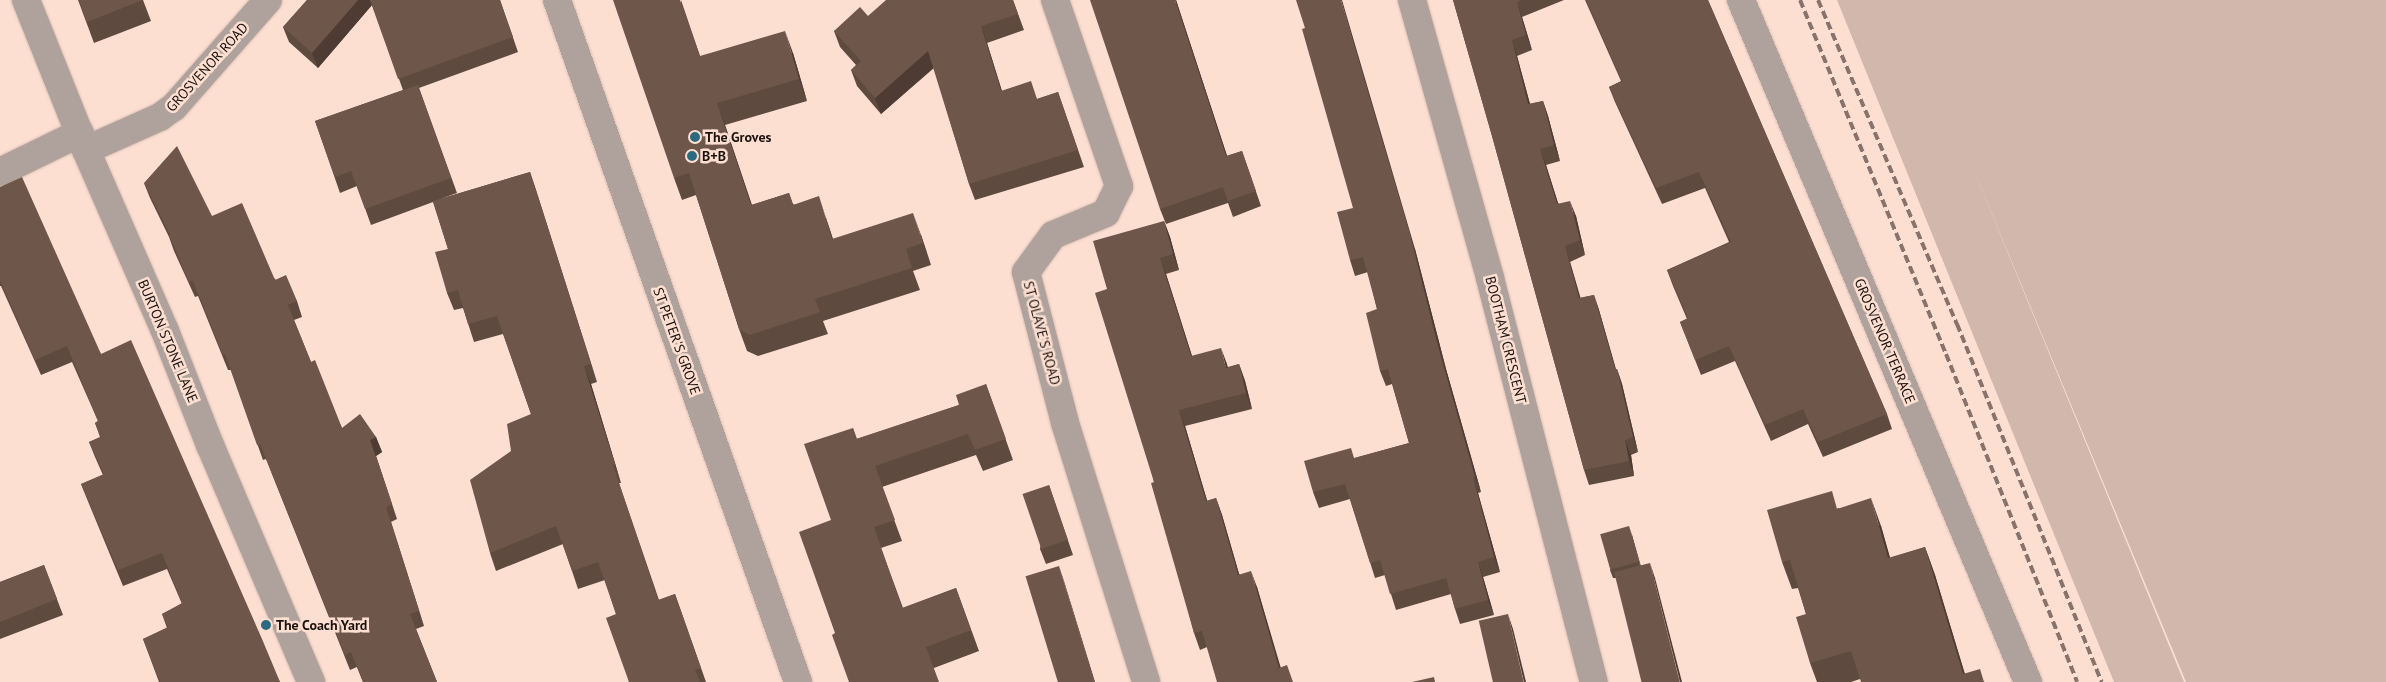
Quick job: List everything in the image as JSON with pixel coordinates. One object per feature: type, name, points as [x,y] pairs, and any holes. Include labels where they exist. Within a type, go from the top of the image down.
[{"type":"street","name":"BURTON STONE LANE","points":[[26,0],[83,142],[165,331],[210,445],[310,682]]},
{"type":"street","name":"GROSVENOR ROAD","points":[[0,172],[160,117],[174,107],[268,0]]},
{"type":"street","name":"ST PETER'S GROVE","points":[[558,0],[798,682]]},
{"type":"street","name":"ST OLAVE'S ROAD","points":[[1055,0],[1119,186],[1106,213],[1053,235],[1026,272],[1065,423],[1146,682]]},
{"type":"street","name":"BOOTHAM CRESCENT","points":[[1412,0],[1490,278],[1594,682]]},
{"type":"street","name":"GROSVENOR TERRACE","points":[[1741,0],[2028,682]]},
{"type":"shaded area","points":[[1837,0],[2386,0],[2386,682],[2186,682],[1968,156],[2184,682],[2114,682]]},
{"type":"building","points":[[79,0],[143,0],[87,22]]},
{"type":"building","points":[[307,0],[358,0],[312,53],[283,27]]},
{"type":"building","points":[[370,0],[500,0],[513,37],[398,79]]},
{"type":"building","points":[[613,0],[680,0],[700,56],[785,31],[799,79],[717,103],[751,205],[789,193],[793,205],[819,196],[832,239],[913,213],[923,243],[906,249],[912,268],[815,299],[820,312],[750,335],[739,329],[689,173],[674,178]]},
{"type":"building","points":[[886,0],[1013,0],[1018,14],[981,26],[1001,91],[1031,81],[1037,99],[1058,92],[1078,150],[969,184],[928,51],[875,98],[851,70],[861,61],[834,31],[860,7],[868,16]]},
{"type":"building","points":[[1090,0],[1175,0],[1226,156],[1242,151],[1256,191],[1228,201],[1223,187],[1160,209]]},
{"type":"building","points":[[1296,0],[1341,0],[1410,234],[1440,354],[1475,477],[1473,477],[1494,557],[1478,562],[1488,600],[1455,609],[1446,578],[1390,594],[1380,560],[1370,563],[1345,484],[1313,492],[1304,461],[1351,448],[1354,458],[1409,443],[1388,369],[1380,371],[1366,313],[1377,309],[1363,257],[1350,260],[1337,212],[1353,208],[1302,29],[1305,28]]},
{"type":"building","points":[[1453,0],[1522,0],[1517,2],[1526,35],[1512,40],[1528,104],[1543,101],[1554,145],[1540,149],[1557,204],[1570,201],[1580,240],[1565,246],[1579,298],[1594,295],[1615,369],[1617,369],[1633,437],[1625,440],[1629,461],[1584,470]]},
{"type":"building","points":[[1586,0],[1708,0],[1887,414],[1818,442],[1803,409],[1765,425],[1729,346],[1695,360],[1680,322],[1688,318],[1667,270],[1731,242],[1699,172],[1656,188],[1609,87],[1622,81]]},
{"type":"building","points":[[418,85],[451,178],[365,209],[351,171],[335,177],[315,121]]},
{"type":"building","points":[[177,146],[212,216],[242,203],[275,280],[286,275],[297,301],[288,305],[311,362],[315,360],[342,428],[360,414],[376,437],[370,440],[392,504],[386,507],[419,611],[410,614],[437,682],[363,682],[351,652],[345,655],[260,444],[257,445],[225,354],[223,355],[193,281],[189,282],[170,235],[144,183]]},
{"type":"building","points":[[530,172],[591,364],[584,366],[615,465],[613,465],[658,600],[675,594],[701,668],[695,670],[700,682],[629,682],[606,618],[616,614],[598,562],[572,571],[556,526],[490,553],[470,480],[511,451],[507,424],[531,414],[497,316],[468,324],[458,290],[447,293],[435,252],[448,249],[433,201]]},
{"type":"building","points":[[22,177],[101,354],[131,340],[280,682],[160,682],[143,639],[168,627],[162,614],[182,603],[162,553],[118,570],[81,484],[104,474],[89,442],[101,437],[95,423],[98,421],[67,346],[35,360],[0,280],[0,187]]},
{"type":"building","points":[[1164,221],[1173,254],[1160,258],[1191,356],[1221,348],[1226,368],[1239,364],[1246,393],[1179,410],[1206,501],[1216,498],[1238,575],[1251,571],[1279,668],[1287,665],[1293,682],[1217,682],[1202,631],[1194,633],[1151,483],[1154,482],[1095,293],[1107,289],[1093,241]]},
{"type":"building","points":[[986,384],[1006,439],[975,450],[968,434],[875,466],[895,520],[874,527],[902,608],[956,588],[971,630],[926,647],[939,682],[849,682],[832,635],[835,633],[799,532],[831,520],[804,444],[853,428],[856,439],[959,405],[956,395]]},
{"type":"building","points":[[1049,485],[1068,540],[1041,549],[1023,494]]},
{"type":"building","points":[[1832,491],[1837,509],[1871,498],[1888,558],[1925,547],[1963,674],[1980,669],[1984,682],[1861,682],[1851,651],[1810,663],[1796,617],[1806,614],[1790,560],[1782,562],[1767,510]]},
{"type":"building","points":[[1629,526],[1639,562],[1610,570],[1600,534]]},
{"type":"building","points":[[1650,563],[1680,682],[1642,682],[1614,572]]},
{"type":"building","points":[[44,565],[57,599],[0,622],[0,582]]},
{"type":"building","points":[[1059,566],[1094,682],[1058,682],[1026,576]]},
{"type":"building","points":[[1508,614],[1524,682],[1493,682],[1479,621]]},
{"type":"building","points":[[1434,677],[1435,682],[1412,682]]},
{"type":"railway","points":[[1800,0],[1946,354],[2077,682]]},
{"type":"railway","points":[[1818,0],[1957,324],[2102,682]]},
{"type":"place","name":"The Groves","points":[[695,137]]},
{"type":"place","name":"B+B","points":[[692,156]]},
{"type":"place","name":"The Coach Yard","points":[[266,625]]}]
